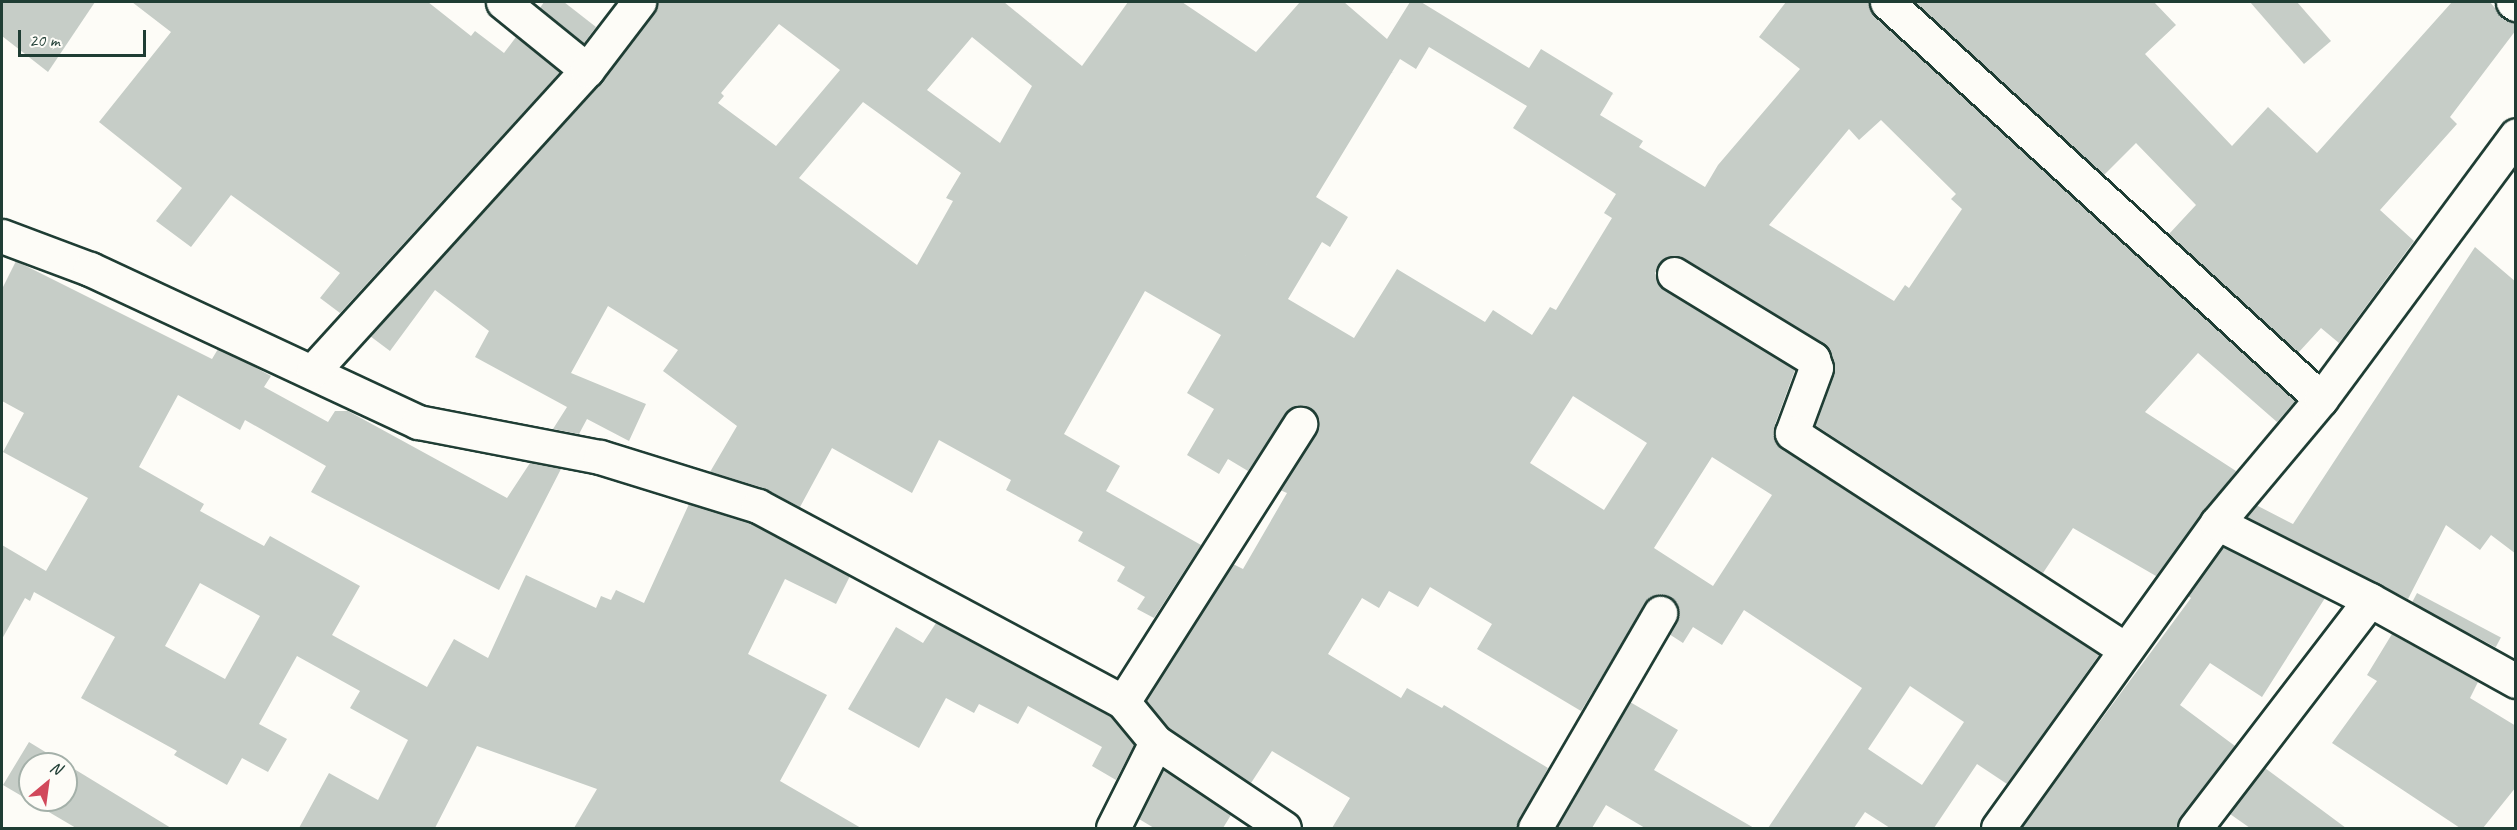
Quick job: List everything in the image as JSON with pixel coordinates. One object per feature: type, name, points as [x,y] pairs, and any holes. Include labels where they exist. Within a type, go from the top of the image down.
[{"type":"street","points":[[503,2],[587,70]]},
{"type":"street","points":[[313,371],[587,70],[639,2]]},
{"type":"street","points":[[1887,2],[2321,399]]},
{"type":"street","points":[[1998,828],[2217,523],[2321,399],[2516,135]]},
{"type":"street","points":[[2,236],[90,269],[313,371],[418,422],[600,457],[758,506],[1123,702],[1156,742],[1284,828]]},
{"type":"street","points":[[1674,274],[1813,359],[1816,368],[1792,433],[2125,649]]},
{"type":"street","points":[[1123,702],[1300,424]]},
{"type":"street","points":[[2217,523],[2370,600],[2516,681]]},
{"type":"street","points":[[2195,828],[2370,600]]},
{"type":"street","points":[[1535,828],[1660,613]]},
{"type":"street","points":[[1113,828],[1156,742]]},
{"type":"building","points":[[2,2],[95,2],[48,72],[2,36]]},
{"type":"building","points":[[132,2],[428,2],[471,36],[475,31],[504,53],[516,37],[560,72],[340,313],[320,298],[340,273],[231,195],[191,247],[156,221],[182,188],[99,122],[171,32]]},
{"type":"building","points":[[544,2],[564,2],[596,27],[584,43],[540,8]]},
{"type":"building","points":[[657,2],[1004,2],[1082,66],[1128,2],[1182,2],[1256,52],[1300,2],[1344,2],[1387,39],[1410,2],[1421,2],[1529,68],[1541,49],[1613,93],[1600,115],[1643,141],[1639,147],[1705,187],[1718,165],[1800,69],[1759,37],[1786,2],[1869,2],[1874,16],[2295,401],[2277,422],[2198,353],[2145,412],[2236,471],[2156,576],[2073,528],[2043,573],[1815,425],[1834,374],[1831,353],[1823,343],[1684,258],[1666,257],[1655,273],[1664,290],[1795,370],[1774,427],[1773,435],[1781,448],[2099,655],[2007,784],[1977,764],[1934,828],[1890,828],[1865,812],[1854,828],[1768,828],[1862,688],[1744,610],[1722,645],[1693,627],[1683,643],[1669,634],[1679,614],[1676,603],[1661,594],[1650,597],[1581,711],[1477,649],[1492,624],[1430,587],[1418,607],[1389,591],[1379,608],[1362,598],[1328,654],[1401,698],[1407,688],[1442,708],[1444,705],[1548,768],[1516,828],[1332,828],[1350,798],[1272,751],[1251,783],[1169,728],[1146,701],[1233,564],[1243,569],[1287,493],[1280,490],[1319,424],[1310,408],[1291,408],[1248,471],[1228,459],[1219,474],[1187,455],[1214,409],[1187,393],[1221,335],[1145,291],[1064,434],[1120,466],[1106,491],[1201,545],[1154,618],[1137,609],[1145,597],[1117,581],[1125,567],[1078,541],[1083,532],[1006,490],[1011,480],[939,440],[912,493],[832,448],[800,507],[764,488],[710,472],[737,426],[663,371],[678,350],[608,306],[571,373],[646,404],[629,441],[587,419],[579,434],[553,429],[567,407],[475,357],[489,331],[435,290],[390,351],[370,336],[601,83],[654,13]],"holes":[[[779,24],[840,70],[776,146],[718,103],[724,96],[721,93]],[[972,37],[1032,86],[1000,143],[927,90]],[[1429,47],[1527,106],[1513,128],[1616,194],[1604,213],[1612,218],[1556,310],[1550,307],[1532,335],[1493,310],[1485,322],[1397,269],[1354,338],[1288,299],[1322,242],[1330,247],[1348,217],[1316,197],[1400,59],[1416,69]],[[863,102],[961,173],[946,198],[953,201],[917,265],[799,178]],[[1881,120],[1956,194],[1951,199],[1962,209],[1909,288],[1905,285],[1894,301],[1769,225],[1849,129],[1859,140]],[[1573,396],[1647,443],[1604,510],[1530,463]],[[1712,457],[1772,495],[1713,586],[1654,548]],[[1910,686],[1964,722],[1922,785],[1868,749]]]},
{"type":"building","points":[[1914,2],[2154,2],[2176,25],[2145,54],[2232,146],[2268,107],[2317,153],[2452,2],[2490,2],[2503,18],[2516,23],[2516,30],[2450,117],[2457,124],[2380,210],[2414,241],[2339,343],[2321,328],[2298,353],[2169,234],[2196,205],[2136,143],[2104,175]]},
{"type":"building","points":[[2250,2],[2297,2],[2331,41],[2304,64]]},
{"type":"building","points":[[2475,247],[2516,282],[2516,554],[2491,535],[2480,550],[2446,525],[2408,599],[2247,517],[2256,505],[2293,524]]},
{"type":"building","points":[[16,261],[212,359],[218,349],[251,365],[271,376],[264,387],[328,422],[335,411],[348,411],[507,498],[530,463],[561,469],[499,590],[311,492],[326,466],[245,420],[240,430],[178,395],[139,467],[204,504],[200,511],[264,546],[270,536],[360,586],[332,635],[427,687],[454,639],[488,658],[526,575],[596,608],[601,596],[611,600],[616,590],[644,603],[689,504],[751,523],[850,576],[836,604],[785,579],[748,654],[827,695],[780,781],[861,828],[574,828],[597,789],[477,746],[435,828],[299,828],[329,773],[378,800],[408,740],[350,708],[360,691],[297,656],[259,724],[287,739],[268,772],[242,758],[227,785],[174,755],[177,751],[81,698],[115,637],[34,592],[30,601],[25,598],[2,639],[2,545],[46,571],[88,498],[3,452],[24,413],[2,401],[2,289]],"holes":[[[200,583],[260,616],[225,679],[165,646]]]},
{"type":"building","points":[[2223,547],[2325,598],[2262,697],[2210,663],[2180,705],[2235,746],[2180,817],[2177,828],[2021,828],[2191,598],[2188,596]]},
{"type":"building","points":[[2417,593],[2501,638],[2496,647],[2412,603]]},
{"type":"building","points":[[936,623],[1111,717],[1134,745],[1116,780],[1092,766],[1102,747],[1028,706],[1018,724],[979,704],[974,713],[946,698],[919,748],[848,709],[896,627],[923,643]]},
{"type":"building","points":[[2392,634],[2478,682],[2470,698],[2516,726],[2516,787],[2483,828],[2460,828],[2332,743],[2377,681],[2367,675]]},
{"type":"building","points":[[1630,702],[1678,730],[1654,770],[1754,828],[1645,828],[1606,805],[1592,828],[1556,828]]},
{"type":"building","points":[[29,742],[45,752],[23,752]]},
{"type":"building","points":[[18,760],[18,794],[3,785]]},
{"type":"building","points":[[2265,768],[2346,828],[2250,828],[2230,814]]},
{"type":"building","points":[[1163,769],[1231,815],[1223,828],[1154,828],[1139,819]]},
{"type":"building","points":[[78,771],[171,828],[76,828],[49,812],[78,812]]}]
